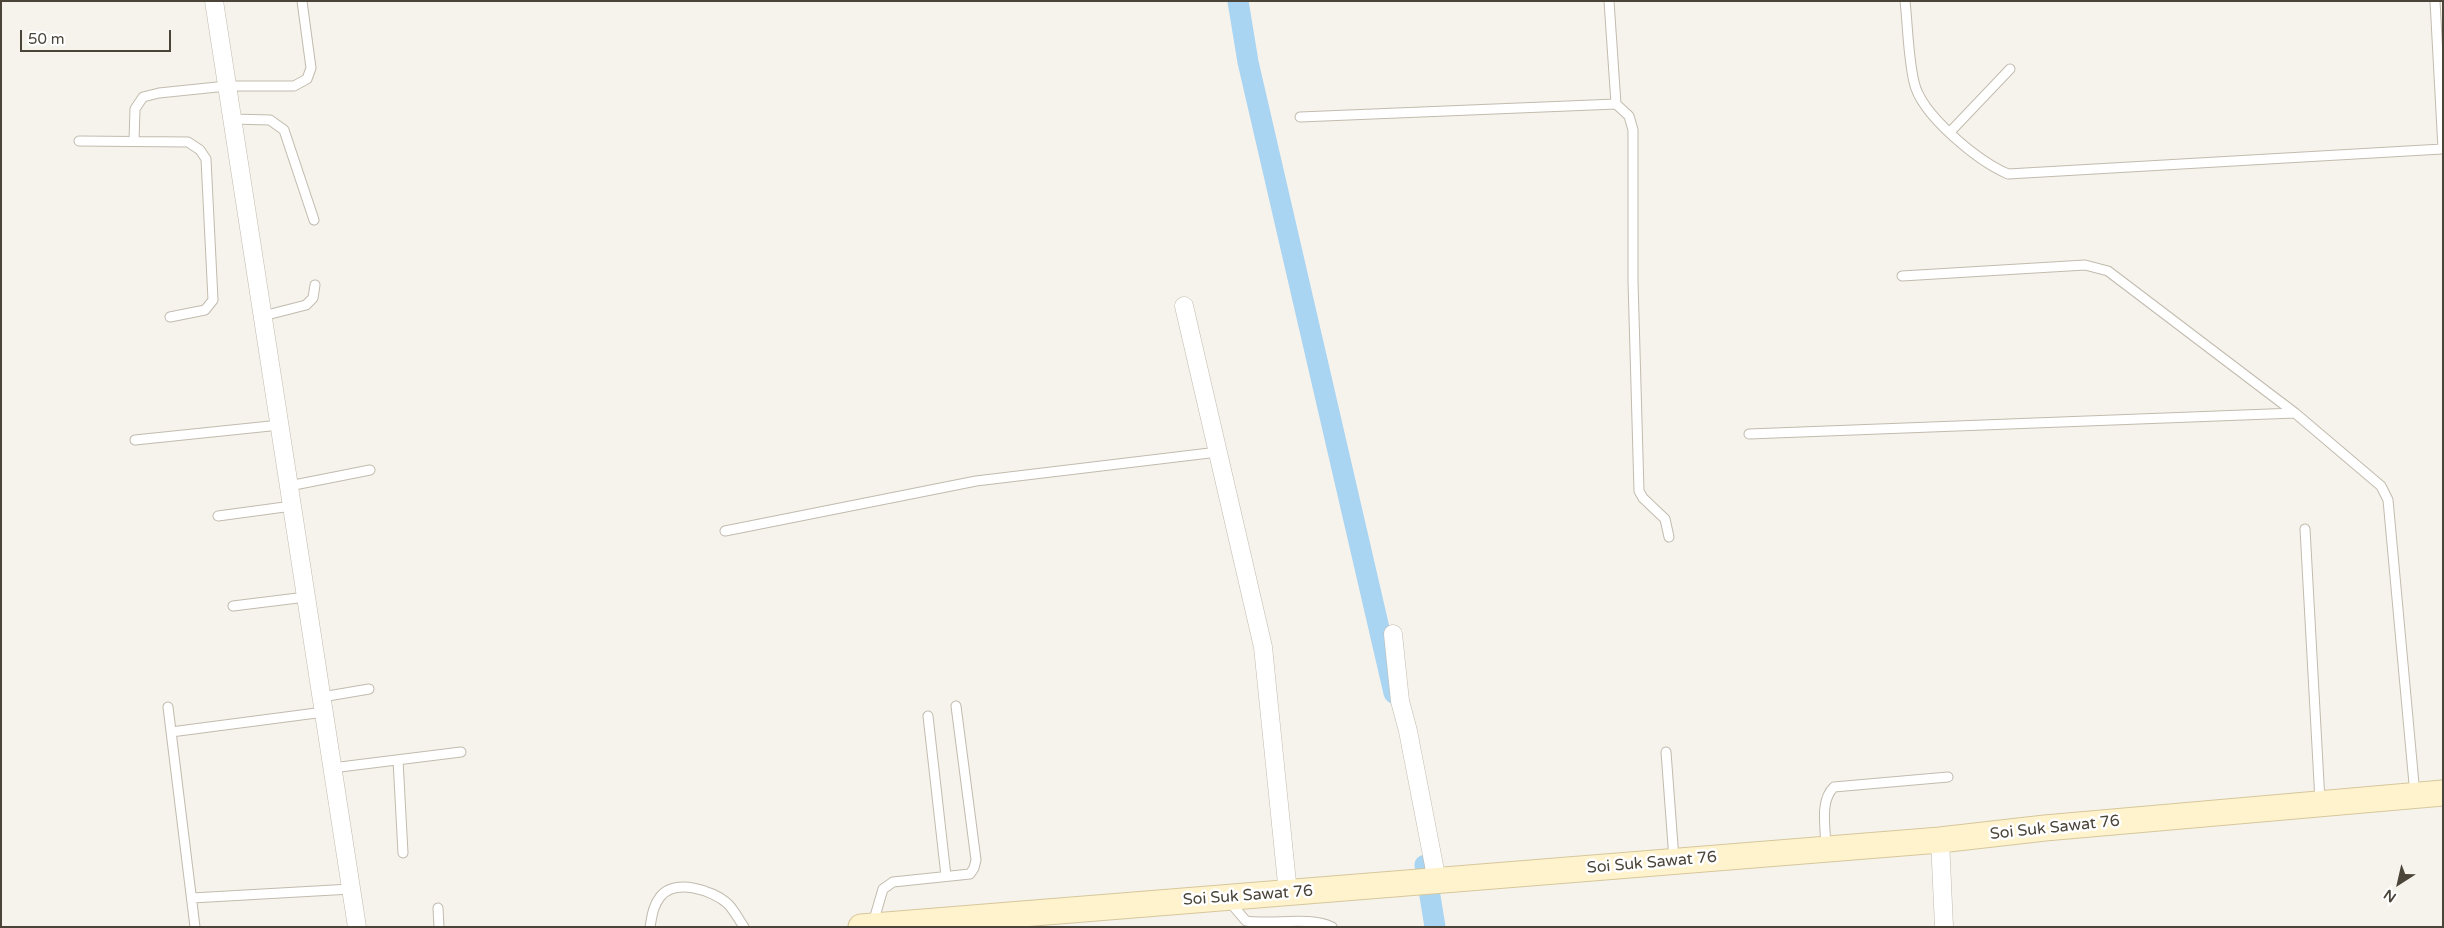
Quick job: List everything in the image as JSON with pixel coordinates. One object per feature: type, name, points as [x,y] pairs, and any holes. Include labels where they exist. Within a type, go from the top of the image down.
[{"type":"street","points":[[214,1],[357,927]]},
{"type":"street","points":[[1184,306],[1263,647],[1288,893]]},
{"type":"street","points":[[1393,634],[1400,702],[1408,730],[1434,881]]},
{"type":"street","name":"Soi Suk Sawat 76","points":[[866,926],[1940,840],[2045,828],[2443,793]]},
{"type":"street","points":[[1940,840],[1944,927]]},
{"type":"lane","points":[[134,141],[134,109],[143,97],[159,93],[227,86],[294,86],[307,79],[311,68],[302,1]]},
{"type":"lane","points":[[1609,1],[1616,104],[1628,116],[1633,130],[1633,281],[1639,491],[1643,498],[1665,520],[1670,537]]},
{"type":"lane","points":[[1905,1],[1914,82],[1925,106],[1950,132],[1988,165],[2008,174],[2442,149],[2435,1]]},
{"type":"lane","points":[[1950,132],[2010,69]]},
{"type":"lane","points":[[1300,117],[1616,104]]},
{"type":"lane","points":[[232,119],[270,120],[284,130],[314,220]]},
{"type":"lane","points":[[79,141],[188,142],[200,150],[206,159],[213,300],[205,310],[170,317]]},
{"type":"lane","points":[[1902,276],[2086,265],[2108,271],[2295,413],[2381,486],[2388,500],[2415,795]]},
{"type":"lane","points":[[263,316],[306,305],[313,298],[315,285]]},
{"type":"lane","points":[[1749,434],[2295,413]]},
{"type":"lane","points":[[135,440],[280,425]]},
{"type":"lane","points":[[725,531],[976,481],[1218,452]]},
{"type":"lane","points":[[289,486],[370,470]]},
{"type":"lane","points":[[218,516],[292,506]]},
{"type":"lane","points":[[2305,529],[2320,804]]},
{"type":"lane","points":[[233,606],[306,597]]},
{"type":"lane","points":[[171,732],[323,705],[369,689]]},
{"type":"lane","points":[[866,926],[883,889],[893,882],[970,874],[974,868],[976,860],[956,706]]},
{"type":"lane","points":[[168,707],[196,927]]},
{"type":"lane","points":[[928,716],[946,876]]},
{"type":"lane","points":[[332,768],[461,752]]},
{"type":"lane","points":[[1666,752],[1675,861]]},
{"type":"lane","points":[[398,760],[403,853]]},
{"type":"lane","points":[[1826,849],[1825,802],[1827,794],[1834,787],[1948,777]]},
{"type":"lane","points":[[650,927],[653,907],[661,895],[675,888],[686,886],[713,894],[728,904],[744,927]]},
{"type":"lane","points":[[192,898],[351,889]]},
{"type":"lane","points":[[1226,898],[1246,921],[1262,924],[1300,922],[1332,927]]},
{"type":"lane","points":[[438,908],[439,927]]},
{"type":"waterway","points":[[1238,1],[1248,62],[1394,693]]},
{"type":"waterway","points":[[1425,865],[1435,927]]}]
